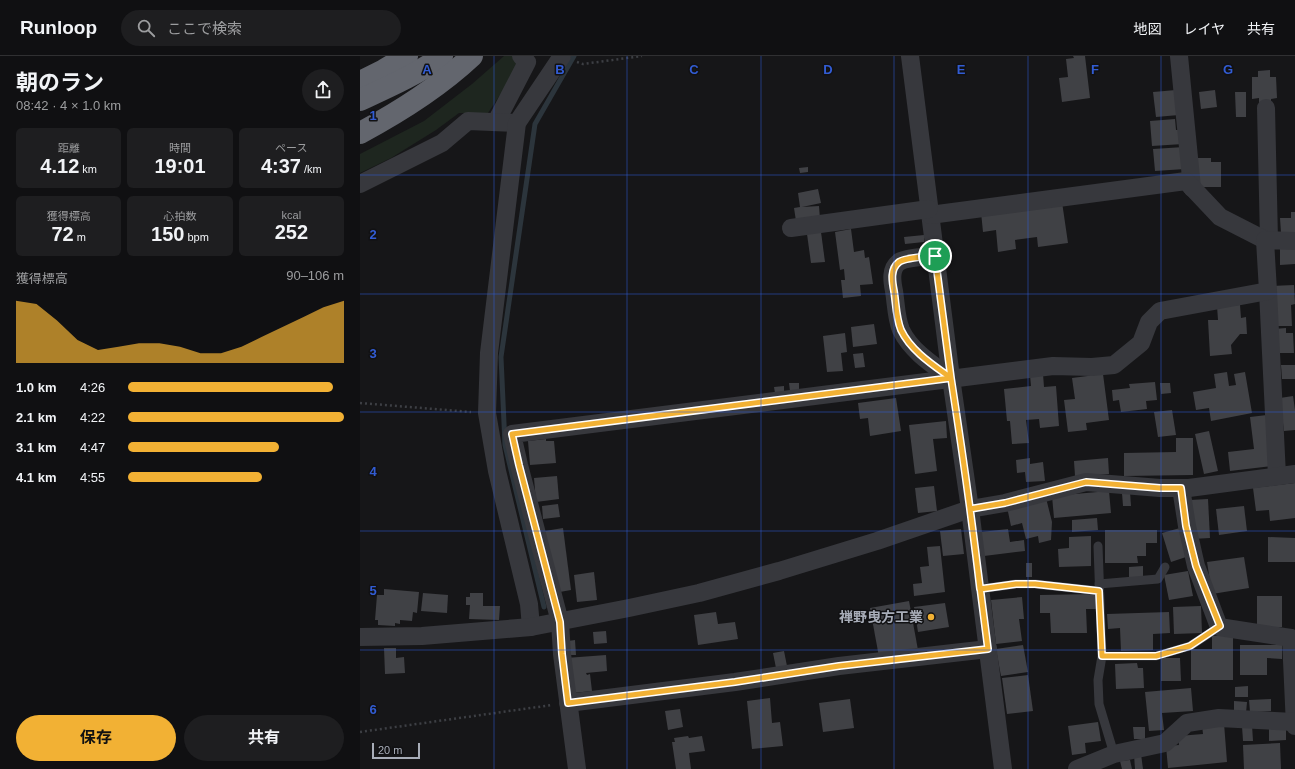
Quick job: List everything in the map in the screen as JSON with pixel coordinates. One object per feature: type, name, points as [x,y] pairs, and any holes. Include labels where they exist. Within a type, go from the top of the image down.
[{"type":"highway","points":[[360,82],[407,56]]},
{"type":"highway","points":[[360,100],[384,89],[434,62],[442,56]]},
{"type":"highway","points":[[360,133],[390,117],[427,93],[460,68],[472,56]]},
{"type":"street","points":[[496,122],[527,62],[521,56]]},
{"type":"street","points":[[910,56],[1003,769]]},
{"type":"street","points":[[1179,56],[1192,188]]},
{"type":"street","points":[[532,626],[529,604],[497,471],[486,413],[489,353],[517,123],[569,59]]},
{"type":"street","points":[[1266,108],[1268,291],[1277,476]]},
{"type":"street","points":[[360,184],[442,143],[468,121],[517,123]]},
{"type":"street","points":[[791,228],[1186,181],[1220,217],[1267,240],[1295,241]]},
{"type":"street","points":[[935,256],[901,261],[893,271],[892,283],[901,330],[924,359],[951,378]]},
{"type":"street","points":[[577,769],[562,654],[560,622],[512,434],[1053,366],[1092,367],[1114,365],[1141,343],[1149,322],[1160,312],[1268,291]]},
{"type":"street","points":[[360,638],[422,636],[532,626],[560,622],[699,593],[779,571],[877,541],[970,509],[1005,503],[1086,482],[1160,488],[1189,488],[1295,474]]},
{"type":"street","points":[[1077,769],[1114,754],[1165,743],[1187,723],[1219,718],[1295,724],[1293,638],[1220,626],[1196,566],[1186,526],[1181,488]]},
{"type":"street","points":[[568,703],[735,682],[839,666],[988,649]]},
{"type":"lane","points":[[1098,546],[1102,656],[1098,680],[1099,704],[1114,754]]},
{"type":"lane","points":[[980,589],[1016,584],[1099,588],[1158,579],[1165,567]]},
{"type":"lane","points":[[1102,656],[1156,656],[1190,646],[1220,626]]},
{"type":"path","points":[[569,59],[583,64],[642,56]]},
{"type":"path","points":[[360,403],[486,413]]},
{"type":"path","points":[[360,732],[568,703]]},
{"type":"shaded area","points":[[504,56],[513,56],[520,65],[488,113],[459,113],[436,130],[391,158],[360,173],[360,154],[424,121],[472,84]]},
{"type":"building","points":[[1073,56],[1085,56],[1090,98],[1062,102],[1059,78],[1068,77],[1066,59],[1074,58]]},
{"type":"building","points":[[1270,70],[1270,77],[1276,77],[1277,98],[1271,99],[1271,105],[1259,105],[1259,98],[1252,99],[1252,77],[1258,77],[1258,71]]},
{"type":"building","points":[[1176,90],[1179,115],[1156,117],[1153,92]]},
{"type":"building","points":[[1215,90],[1217,107],[1201,109],[1199,92]]},
{"type":"building","points":[[1235,92],[1246,92],[1246,117],[1236,117]]},
{"type":"building","points":[[1175,119],[1176,130],[1182,130],[1183,144],[1152,146],[1150,121]]},
{"type":"building","points":[[1184,147],[1185,169],[1155,171],[1153,149]]},
{"type":"building","points":[[1197,158],[1211,158],[1211,162],[1221,162],[1221,187],[1198,187]]},
{"type":"building","points":[[808,167],[808,172],[800,173],[799,168]]},
{"type":"building","points":[[818,189],[821,203],[802,207],[819,206],[820,219],[796,221],[794,208],[800,207],[798,193]]},
{"type":"building","points":[[1062,202],[1068,243],[1038,247],[1037,237],[1015,240],[1016,249],[998,252],[996,230],[983,232],[981,212]]},
{"type":"building","points":[[1291,212],[1295,212],[1295,233],[1281,233],[1280,218],[1291,218]]},
{"type":"building","points":[[851,229],[854,252],[864,250],[865,258],[869,257],[873,284],[860,285],[861,296],[843,298],[841,280],[845,280],[844,269],[840,270],[835,232]]},
{"type":"building","points":[[821,232],[825,262],[811,263],[807,234]]},
{"type":"building","points":[[924,235],[924,242],[905,244],[904,237]]},
{"type":"building","points":[[1280,242],[1295,246],[1295,264],[1280,265]]},
{"type":"building","points":[[1294,285],[1295,304],[1291,305],[1292,326],[1272,326],[1271,286]]},
{"type":"building","points":[[1240,305],[1241,318],[1246,317],[1247,334],[1240,334],[1231,345],[1232,354],[1210,356],[1208,320],[1218,320],[1217,306]]},
{"type":"building","points":[[874,324],[877,344],[853,347],[851,327]]},
{"type":"building","points":[[1286,328],[1286,333],[1293,333],[1294,353],[1275,353],[1274,329]]},
{"type":"building","points":[[845,333],[847,352],[841,353],[843,371],[827,372],[823,336]]},
{"type":"building","points":[[863,353],[865,367],[855,368],[853,354]]},
{"type":"building","points":[[1281,365],[1295,365],[1295,379],[1282,379]]},
{"type":"building","points":[[1227,372],[1229,386],[1236,385],[1234,374],[1245,372],[1252,413],[1211,421],[1209,408],[1196,410],[1193,392],[1216,388],[1214,374]]},
{"type":"building","points":[[1043,374],[1044,387],[1056,386],[1059,426],[1040,428],[1039,419],[1026,420],[1029,443],[1012,444],[1010,421],[1007,421],[1004,389],[1031,386],[1030,375]]},
{"type":"building","points":[[1103,374],[1109,420],[1086,423],[1087,430],[1068,432],[1064,400],[1075,399],[1072,378]]},
{"type":"building","points":[[1155,382],[1157,400],[1146,401],[1147,409],[1121,412],[1119,400],[1113,401],[1112,390],[1130,388],[1129,384]]},
{"type":"building","points":[[789,383],[799,383],[799,390],[790,391]]},
{"type":"building","points":[[1160,383],[1170,383],[1171,393],[1161,394]]},
{"type":"building","points":[[784,386],[784,392],[775,393],[774,387]]},
{"type":"building","points":[[1293,396],[1295,430],[1284,431],[1280,398]]},
{"type":"building","points":[[896,398],[901,431],[870,436],[868,418],[860,419],[858,403]]},
{"type":"building","points":[[1172,410],[1176,435],[1158,437],[1154,412]]},
{"type":"building","points":[[1267,415],[1273,466],[1230,471],[1228,452],[1254,449],[1250,417]]},
{"type":"building","points":[[946,421],[947,438],[933,439],[937,471],[915,474],[909,425]]},
{"type":"building","points":[[1209,431],[1218,471],[1204,474],[1195,434]]},
{"type":"building","points":[[1176,438],[1193,438],[1193,475],[1124,476],[1124,453],[1176,452]]},
{"type":"building","points":[[546,439],[546,441],[554,441],[556,463],[530,465],[528,441]]},
{"type":"building","points":[[1030,458],[1030,464],[1043,462],[1045,481],[1026,482],[1025,472],[1017,473],[1016,460]]},
{"type":"building","points":[[1108,458],[1109,474],[1075,476],[1074,461]]},
{"type":"building","points":[[557,476],[559,499],[536,502],[534,478]]},
{"type":"building","points":[[1295,483],[1295,518],[1270,521],[1269,510],[1256,511],[1253,488]]},
{"type":"building","points":[[934,486],[937,511],[918,513],[915,488]]},
{"type":"building","points":[[1109,491],[1111,513],[1054,518],[1052,496]]},
{"type":"building","points":[[1130,492],[1131,506],[1123,506],[1122,493]]},
{"type":"building","points":[[1046,498],[1052,522],[1051,540],[1039,543],[1038,536],[1026,539],[1022,523],[1011,526],[1007,507]]},
{"type":"building","points":[[1208,499],[1210,538],[1192,539],[1190,500]]},
{"type":"building","points":[[558,504],[560,517],[543,519],[542,506]]},
{"type":"building","points":[[1244,506],[1247,531],[1219,535],[1216,509]]},
{"type":"building","points":[[1097,518],[1098,530],[1072,532],[1072,520]]},
{"type":"building","points":[[563,528],[571,590],[554,593],[545,531]]},
{"type":"building","points":[[1180,528],[1189,556],[1171,562],[1162,533]]},
{"type":"building","points":[[961,529],[964,554],[943,556],[940,531]]},
{"type":"building","points":[[1008,529],[1010,542],[1024,540],[1025,551],[984,556],[981,532]]},
{"type":"building","points":[[1105,530],[1157,530],[1157,543],[1146,543],[1146,556],[1137,556],[1138,563],[1105,563]]},
{"type":"building","points":[[1091,536],[1091,566],[1059,567],[1058,549],[1069,548],[1069,537]]},
{"type":"building","points":[[1268,537],[1295,538],[1295,562],[1268,562]]},
{"type":"building","points":[[940,546],[945,592],[914,596],[913,584],[922,583],[920,567],[929,566],[927,547]]},
{"type":"building","points":[[1244,557],[1249,588],[1212,594],[1207,562]]},
{"type":"building","points":[[1026,563],[1032,563],[1032,577],[1026,577]]},
{"type":"building","points":[[1143,566],[1143,577],[1129,578],[1129,567]]},
{"type":"building","points":[[1188,571],[1193,596],[1169,600],[1164,575]]},
{"type":"building","points":[[594,572],[597,600],[577,602],[574,575]]},
{"type":"building","points":[[384,589],[419,592],[417,613],[413,612],[412,621],[400,620],[400,624],[395,623],[395,626],[378,625],[378,620],[375,620],[377,595],[384,595]]},
{"type":"building","points":[[423,593],[448,595],[447,613],[421,611]]},
{"type":"building","points":[[470,593],[483,593],[483,606],[500,606],[499,620],[469,619],[470,605],[466,605],[466,597],[470,597]]},
{"type":"building","points":[[1096,594],[1096,609],[1086,609],[1087,633],[1051,633],[1050,613],[1040,613],[1040,595]]},
{"type":"building","points":[[1257,596],[1282,596],[1282,627],[1257,627]]},
{"type":"building","points":[[1022,597],[1024,619],[1019,619],[1022,641],[996,644],[991,600]]},
{"type":"building","points":[[909,601],[918,650],[879,657],[870,608]]},
{"type":"building","name":"禅野曳方工業","points":[[945,603],[949,627],[918,632],[914,607]]},
{"type":"building","points":[[1201,606],[1202,633],[1174,634],[1173,607]]},
{"type":"building","points":[[716,612],[718,624],[735,622],[738,639],[698,645],[694,615]]},
{"type":"building","points":[[1169,612],[1170,633],[1153,634],[1153,650],[1121,651],[1120,628],[1108,629],[1107,614]]},
{"type":"building","points":[[606,631],[607,643],[594,644],[593,632]]},
{"type":"building","points":[[1212,636],[1233,636],[1233,680],[1191,680],[1191,649],[1212,649]]},
{"type":"building","points":[[575,640],[576,655],[569,655],[568,641]]},
{"type":"building","points":[[1023,645],[1028,672],[1001,676],[996,649]]},
{"type":"building","points":[[1240,645],[1282,645],[1282,659],[1267,658],[1267,675],[1240,675]]},
{"type":"building","points":[[384,648],[396,648],[396,658],[404,657],[405,673],[385,674]]},
{"type":"building","points":[[784,651],[787,666],[776,668],[773,653]]},
{"type":"building","points":[[606,655],[607,671],[586,673],[587,675],[590,674],[592,691],[573,693],[566,658]]},
{"type":"building","points":[[1161,658],[1180,658],[1181,681],[1161,681]]},
{"type":"building","points":[[1137,663],[1138,668],[1143,668],[1144,688],[1116,689],[1115,664]]},
{"type":"building","points":[[1028,675],[1033,711],[1007,714],[1002,678]]},
{"type":"building","points":[[1248,686],[1248,697],[1235,697],[1235,687]]},
{"type":"building","points":[[1191,688],[1193,711],[1162,713],[1164,730],[1149,731],[1145,692]]},
{"type":"building","points":[[770,698],[772,723],[780,722],[783,746],[752,749],[747,701]]},
{"type":"building","points":[[850,699],[854,728],[823,732],[819,703]]},
{"type":"building","points":[[1271,699],[1271,711],[1250,712],[1249,700]]},
{"type":"building","points":[[1234,701],[1247,702],[1246,713],[1234,713]]},
{"type":"building","points":[[680,709],[683,727],[668,730],[665,711]]},
{"type":"building","points":[[1098,722],[1101,741],[1085,743],[1086,753],[1072,755],[1068,726]]},
{"type":"building","points":[[1224,723],[1227,762],[1168,768],[1166,746],[1179,745],[1178,736],[1203,734],[1202,725]]},
{"type":"building","points":[[1252,725],[1253,741],[1243,741],[1242,726]]},
{"type":"building","points":[[1286,726],[1286,740],[1269,741],[1269,727]]},
{"type":"building","points":[[1133,727],[1145,727],[1145,739],[1134,739]]},
{"type":"building","points":[[688,736],[689,738],[702,736],[705,751],[689,753],[691,769],[676,769],[672,742],[675,742],[674,738]]},
{"type":"building","points":[[1280,743],[1281,769],[1244,769],[1243,745]]},
{"type":"building","points":[[1141,754],[1143,769],[1135,769],[1134,755]]},
{"type":"building","points":[[1130,760],[1132,769],[1122,769],[1120,761]]},
{"type":"waterway","points":[[544,607],[505,445],[501,357],[535,124],[574,56]]},
{"type":"place","name":"禅野曳方工業","points":[[931,617]]},
{"type":"route","points":[[935,256],[901,261],[893,271],[892,283],[901,330],[924,359],[951,378],[980,589],[1016,584],[1035,584],[1099,591],[1102,656],[1156,656],[1190,646],[1220,626],[1196,566],[1186,526],[1181,488],[1160,488],[1086,482],[1005,503],[970,509],[980,589],[988,649],[839,666],[735,682],[568,703],[560,622],[512,434],[951,378],[935,256]]}]
